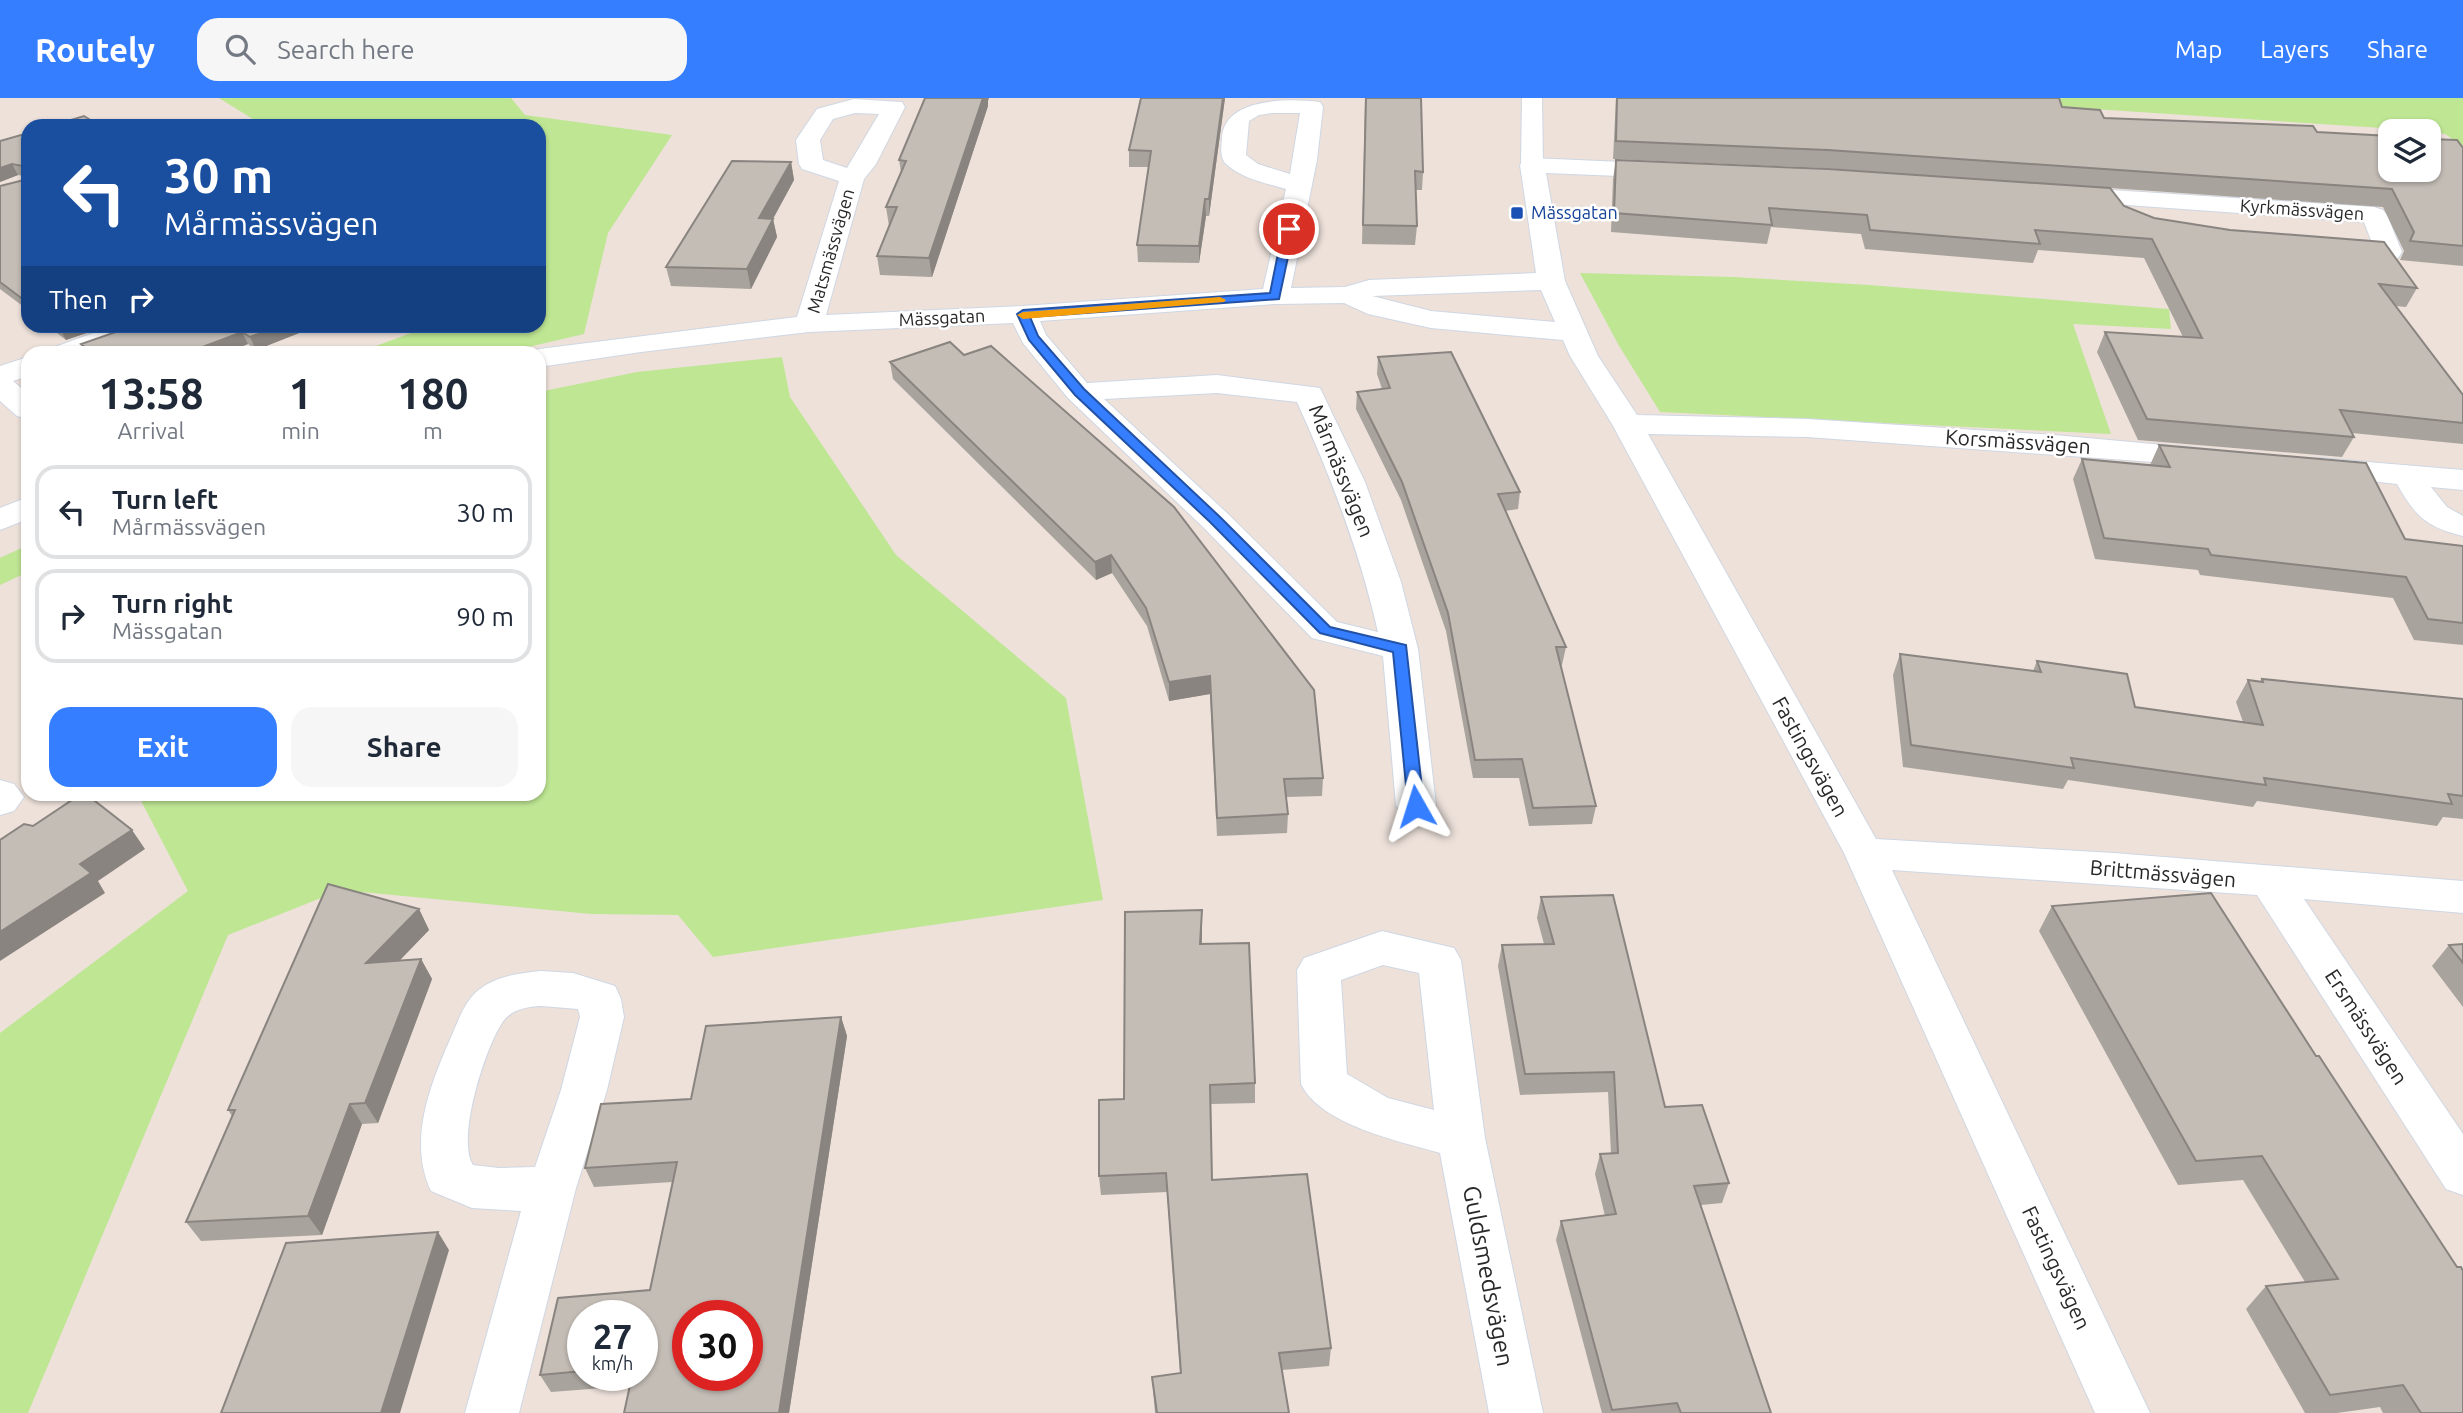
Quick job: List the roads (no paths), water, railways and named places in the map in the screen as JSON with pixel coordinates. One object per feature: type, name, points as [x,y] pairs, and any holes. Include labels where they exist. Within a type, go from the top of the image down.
[{"type":"street","points":[[1532,165],[1684,172]]},
{"type":"street","name":"Fastingsvägen","points":[[1532,165],[1551,281],[1571,332],[1626,424],[1864,853],[2123,1413]]},
{"type":"street","name":"Matsmässvägen","points":[[809,324],[852,177]]},
{"type":"street","points":[[1275,296],[1298,185]]},
{"type":"street","name":"Kyrkmässvägen","points":[[2043,193],[2374,215],[2389,252],[2319,246]]},
{"type":"street","points":[[2112,198],[2127,217],[2137,222]]},
{"type":"street","name":"Mässgatan","points":[[546,357],[809,324],[1023,314],[1275,296],[1347,295],[1369,288],[1551,281]]},
{"type":"street","name":"Mässgatan","points":[[1347,295],[1368,306],[1433,318],[1571,332]]},
{"type":"street","points":[[1023,314],[1033,337],[1079,392],[1215,520],[1325,630],[1401,649]]},
{"type":"street","points":[[84,346],[119,333]]},
{"type":"street","points":[[0,376],[21,368]]},
{"type":"street","name":"Mårmässvägen","points":[[1079,392],[1217,384],[1309,394],[1349,482],[1384,582],[1401,649],[1416,806]]},
{"type":"street","points":[[0,385],[21,404]]},
{"type":"street","name":"Korsmässvägen","points":[[1626,424],[1832,429],[2054,444],[2231,460]]},
{"type":"street","points":[[2286,464],[2463,480]]},
{"type":"street","points":[[2409,475],[2427,509],[2445,522],[2463,526]]},
{"type":"street","points":[[0,520],[21,510]]},
{"type":"street","points":[[0,794],[4,797],[0,801]]},
{"type":"street","name":"Brittmässvägen","points":[[1864,853],[2114,868],[2463,897]]},
{"type":"street","name":"Ersmässvägen","points":[[2271,883],[2462,1172]]},
{"type":"street","points":[[492,1413],[552,1188],[584,1090],[602,1017],[599,999],[584,991],[567,988],[504,995],[487,1009],[450,1097],[444,1134],[448,1176],[459,1184],[476,1188],[552,1188]]},
{"type":"street","name":"Guldsmedsvägen","points":[[1461,1138],[1516,1413]]},
{"type":"lane","name":"Fastingsvägen","points":[[1531,98],[1532,165]]},
{"type":"place","name":"Mässgatan","points":[[1517,213]]}]
